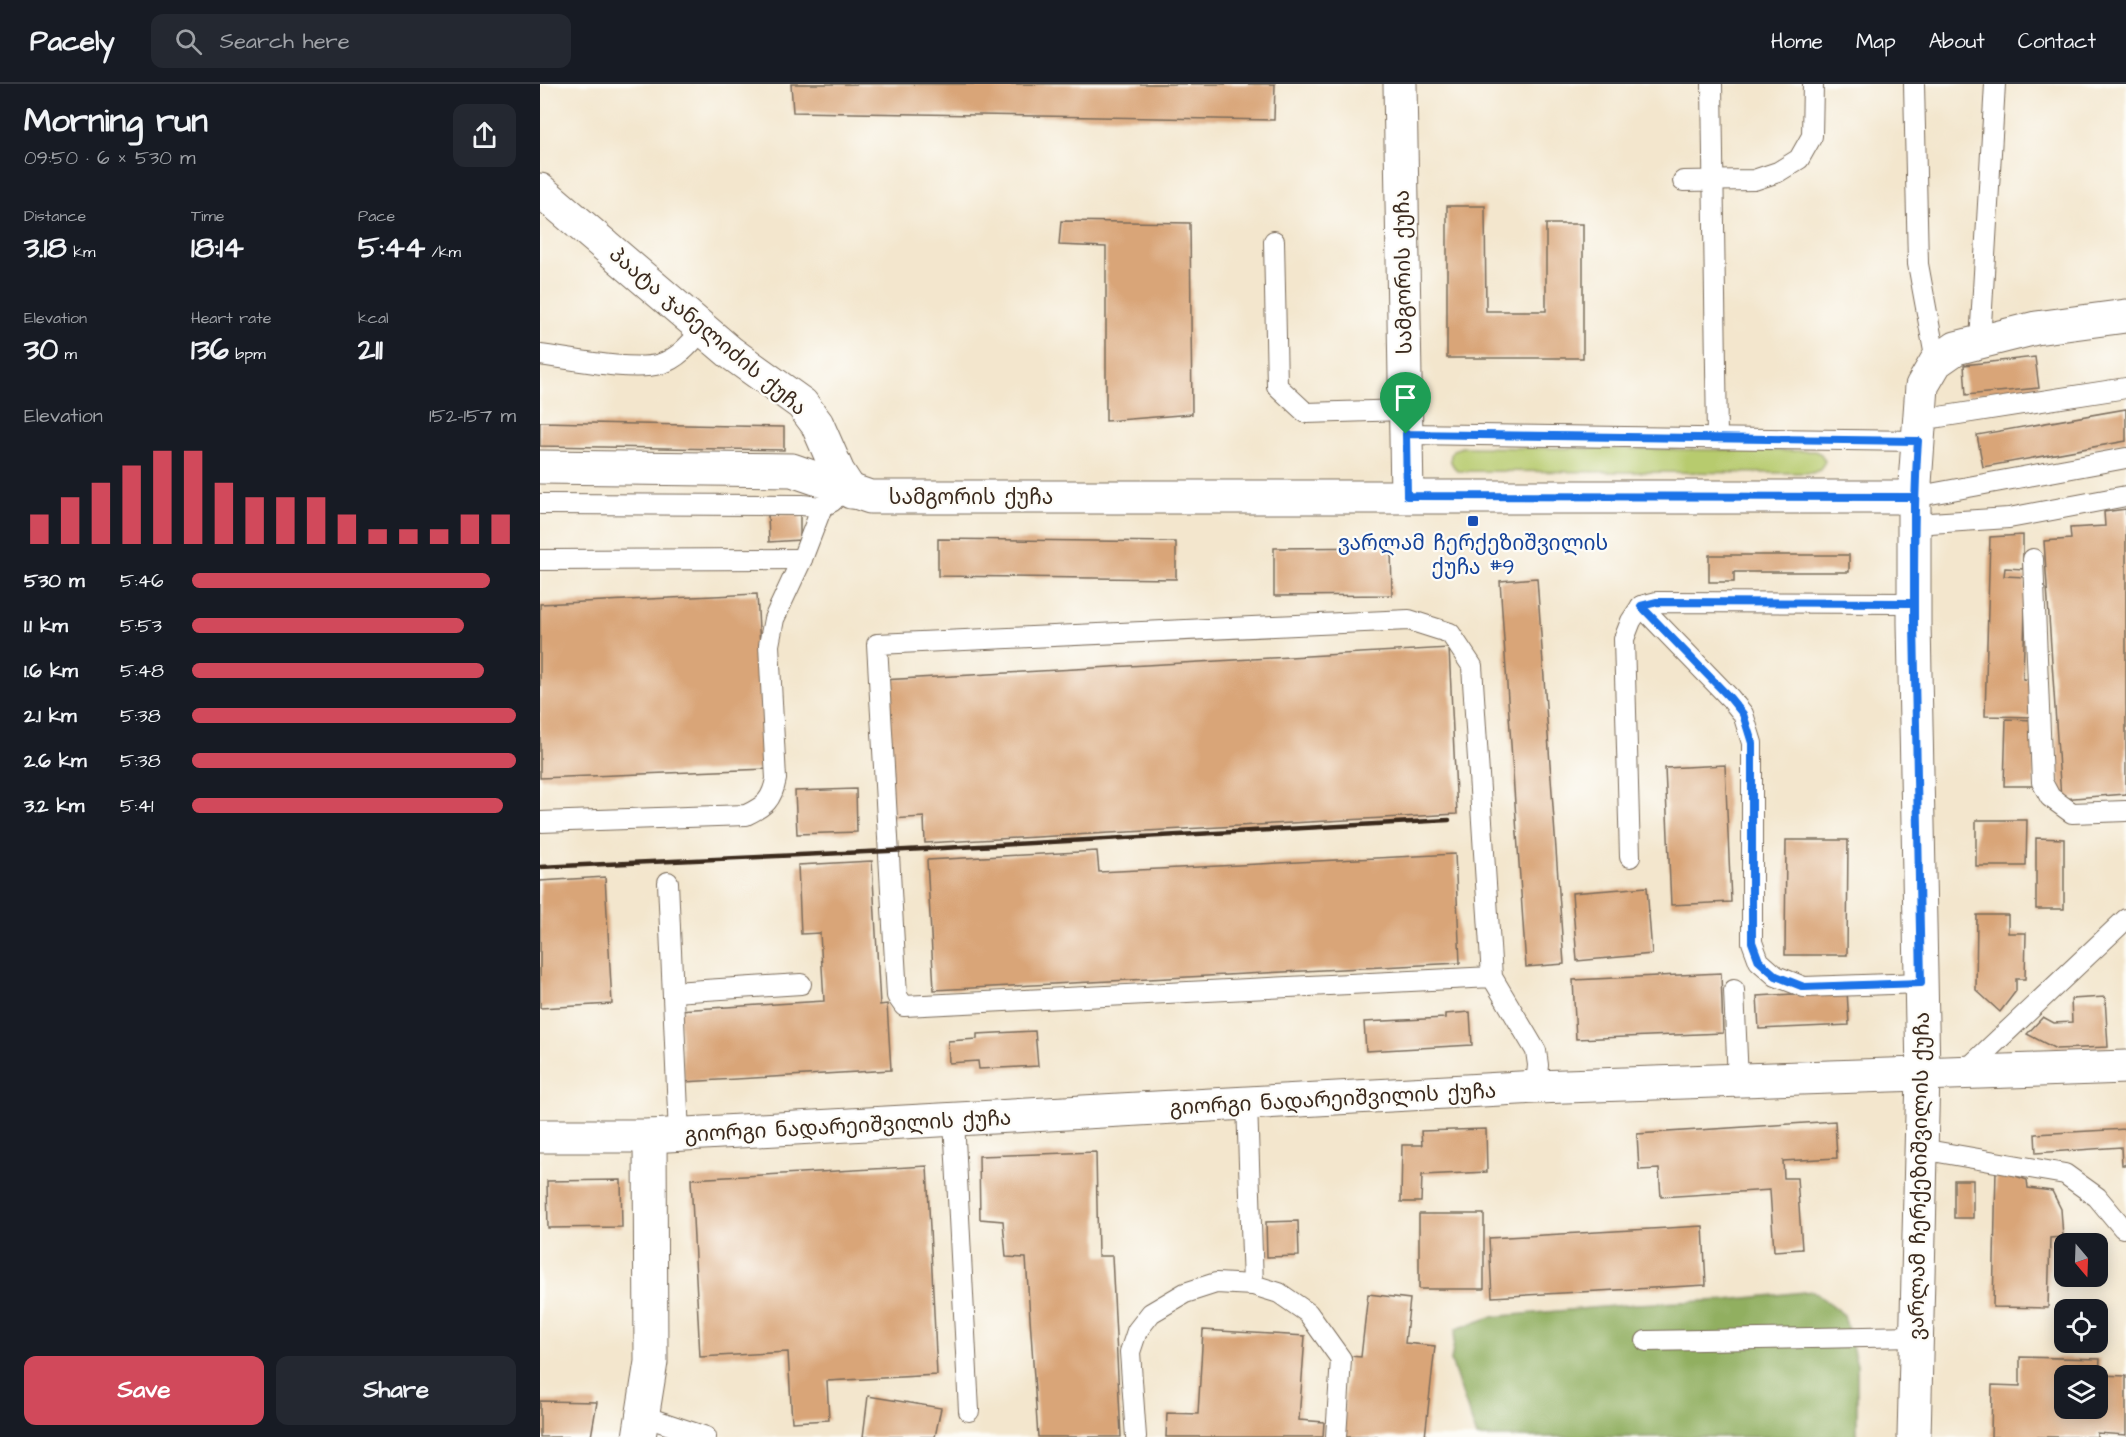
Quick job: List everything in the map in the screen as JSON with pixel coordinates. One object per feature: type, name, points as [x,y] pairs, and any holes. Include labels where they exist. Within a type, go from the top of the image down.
[{"type":"street","name":"სამგორის ქუჩა","points":[[1400,84],[1407,496]]},
{"type":"street","name":"პაატა ჯანელიძის ქუჩა","points":[[540,190],[731,353],[802,404],[817,424],[838,472],[851,492]]},
{"type":"street","points":[[1936,362],[1956,348],[2036,328],[2126,316]]},
{"type":"street","name":"ვარლამ ჩერქეზიშვილის ქუჩა","points":[[1914,1437],[1923,1074],[1914,511],[1922,386],[1936,362]]},
{"type":"street","name":"სამგორის ქუჩა","points":[[540,467],[792,470],[870,497],[1407,496],[1914,511]]},
{"type":"street","name":"გიორგი ნადარეიშვილის ქუჩა","points":[[540,1136],[665,1136],[1536,1087],[2126,1068]]},
{"type":"street","points":[[641,1426],[651,1362],[665,1136]]},
{"type":"lane","points":[[1712,84],[1717,438]]},
{"type":"lane","points":[[1683,181],[1754,180],[1778,172],[1799,159],[1812,136],[1813,84]]},
{"type":"lane","points":[[1914,84],[1918,264],[1936,362]]},
{"type":"lane","points":[[1980,342],[1995,84]]},
{"type":"lane","points":[[1274,241],[1277,386],[1306,413],[1405,422],[1717,438],[1919,430],[2126,388]]},
{"type":"lane","points":[[540,355],[640,368],[662,364],[684,351],[703,329]]},
{"type":"lane","points":[[1914,511],[2126,458]]},
{"type":"lane","points":[[540,504],[822,507],[851,492]]},
{"type":"lane","points":[[1914,511],[2009,518],[2126,496]]},
{"type":"lane","points":[[540,822],[746,815],[762,807],[773,793],[776,779],[769,645],[774,619],[802,559],[822,507]]},
{"type":"lane","points":[[540,560],[802,559]]},
{"type":"lane","points":[[2033,559],[2042,782],[2050,797],[2072,813],[2126,811]]},
{"type":"lane","points":[[1630,857],[1624,639],[1631,621],[1641,606],[1657,602],[1914,603]]},
{"type":"lane","points":[[1641,606],[1743,714],[1752,743],[1752,942],[1759,961],[1776,976],[1804,987],[1921,983]]},
{"type":"lane","points":[[1492,977],[904,1006],[897,996],[877,644],[1409,620],[1450,633],[1472,666],[1492,977],[1536,1051],[1538,1065],[1536,1087]]},
{"type":"lane","points":[[665,1136],[673,992],[668,882]]},
{"type":"lane","points":[[1963,1073],[2126,919]]},
{"type":"lane","points":[[673,992],[801,984]]},
{"type":"lane","points":[[1734,990],[1738,1080]]},
{"type":"lane","points":[[1247,1103],[1253,1285]]},
{"type":"lane","points":[[954,1120],[969,1411]]},
{"type":"lane","points":[[1921,1149],[2065,1174],[2097,1197],[2123,1228]]},
{"type":"lane","points":[[1136,1437],[1130,1352],[1137,1331],[1151,1312],[1185,1293],[1216,1282],[1253,1285],[1279,1293],[1308,1313],[1341,1359],[1336,1437]]},
{"type":"lane","points":[[1646,1341],[1917,1336]]},
{"type":"lane","points":[[641,1426],[705,1437]]},
{"type":"green space","points":[[1462,447],[1815,451],[1821,454],[1825,461],[1820,470],[1812,473],[1457,471],[1450,459],[1453,450]]},
{"type":"green space","points":[[1813,1291],[1844,1315],[1857,1365],[1857,1437],[1477,1437],[1451,1361],[1456,1329],[1491,1317],[1636,1304],[1727,1300]]},
{"type":"building","points":[[791,84],[1275,84],[1274,120],[793,112]]},
{"type":"building","points":[[1447,206],[1485,206],[1486,311],[1546,311],[1546,224],[1583,224],[1583,358],[1447,358]]},
{"type":"building","points":[[1061,221],[1190,223],[1192,414],[1106,421],[1106,247],[1059,245]]},
{"type":"building","points":[[2035,357],[2039,388],[1966,395],[1964,365]]},
{"type":"building","points":[[2126,409],[2126,441],[1983,467],[1977,435]]},
{"type":"building","points":[[540,422],[784,427],[784,450],[540,446]]},
{"type":"building","points":[[2126,509],[2126,794],[2061,799],[2044,541],[2071,539],[2070,528],[2105,526],[2104,512]]},
{"type":"building","points":[[800,514],[800,540],[769,542],[768,515]]},
{"type":"building","points":[[2023,535],[2023,569],[2005,568],[2004,576],[2026,577],[2023,679],[2035,680],[2033,717],[1985,716],[1990,537]]},
{"type":"building","points":[[938,539],[1176,542],[1176,579],[938,576]]},
{"type":"building","points":[[1391,547],[1392,595],[1274,596],[1274,548]]},
{"type":"building","points":[[1709,555],[1849,555],[1849,572],[1734,572],[1734,582],[1709,582]]},
{"type":"building","points":[[1537,578],[1564,964],[1526,967],[1500,581]]},
{"type":"building","points":[[757,594],[767,769],[540,778],[540,604]]},
{"type":"building","points":[[1449,648],[1457,814],[925,843],[924,817],[890,819],[882,680]]},
{"type":"building","points":[[2006,719],[2035,720],[2034,786],[2004,786]]},
{"type":"building","points":[[1725,765],[1731,902],[1671,905],[1665,768]]},
{"type":"building","points":[[856,789],[857,832],[797,834],[795,791]]},
{"type":"building","points":[[1976,820],[2027,820],[2026,866],[1976,866]]},
{"type":"building","points":[[2036,838],[2064,839],[2064,909],[2036,909]]},
{"type":"building","points":[[1786,840],[1848,840],[1847,955],[1785,955]]},
{"type":"building","points":[[1097,851],[1099,872],[1455,854],[1460,963],[934,990],[927,860]]},
{"type":"building","points":[[872,861],[880,1005],[887,1004],[891,1070],[684,1082],[679,1010],[824,1001],[820,933],[801,934],[798,865]]},
{"type":"building","points":[[605,877],[612,1004],[540,1008],[540,881]]},
{"type":"building","points":[[1647,887],[1652,954],[1577,961],[1572,893]]},
{"type":"building","points":[[1977,915],[2008,915],[2008,933],[2026,933],[2025,979],[2016,979],[2016,991],[2000,1012],[1976,990]]},
{"type":"building","points":[[1721,973],[1723,1033],[1576,1039],[1573,980]]},
{"type":"building","points":[[1847,991],[1849,1025],[1759,1029],[1757,996]]},
{"type":"building","points":[[2105,997],[2108,1047],[2056,1049],[2027,1034],[2043,1017],[2054,1023],[2072,1022],[2071,999]]},
{"type":"building","points":[[1470,1012],[1472,1045],[1366,1051],[1364,1022],[1445,1018],[1445,1014]]},
{"type":"building","points":[[1035,1031],[1038,1066],[979,1069],[978,1061],[949,1063],[948,1041],[977,1039],[977,1034]]},
{"type":"building","points":[[1835,1121],[1837,1158],[1783,1161],[1784,1178],[1797,1178],[1802,1249],[1774,1251],[1770,1190],[1661,1197],[1659,1169],[1639,1170],[1637,1134]]},
{"type":"building","points":[[1486,1129],[1487,1172],[1422,1175],[1421,1202],[1401,1202],[1402,1145],[1422,1145],[1421,1131]]},
{"type":"building","points":[[2126,1129],[2126,1165],[2122,1165],[2121,1147],[2036,1153],[2035,1134]]},
{"type":"building","points":[[1096,1152],[1098,1256],[1112,1256],[1121,1437],[1038,1437],[1026,1258],[1006,1257],[1003,1221],[980,1219],[979,1156]]},
{"type":"building","points":[[927,1166],[937,1375],[827,1381],[829,1420],[792,1422],[788,1352],[700,1357],[691,1179]]},
{"type":"building","points":[[1996,1169],[2027,1180],[2028,1188],[2052,1191],[2061,1209],[2063,1233],[2054,1233],[2054,1238],[2050,1238],[2048,1308],[1993,1307]]},
{"type":"building","points":[[621,1180],[622,1227],[548,1228],[547,1181]]},
{"type":"building","points":[[1954,1180],[1973,1180],[1973,1218],[1954,1218]]},
{"type":"building","points":[[1419,1214],[1484,1214],[1484,1289],[1419,1289]]},
{"type":"building","points":[[1298,1221],[1299,1256],[1267,1257],[1266,1222]]},
{"type":"building","points":[[1703,1226],[1706,1285],[1492,1297],[1489,1238]]},
{"type":"building","points":[[1368,1294],[1410,1299],[1405,1343],[1435,1346],[1425,1437],[1341,1437],[1349,1356],[1361,1357]]},
{"type":"building","points":[[1203,1330],[1305,1336],[1299,1420],[1324,1422],[1323,1437],[1166,1437],[1167,1413],[1198,1414]]},
{"type":"building","points":[[2020,1357],[2100,1359],[2100,1365],[2054,1365],[2054,1419],[2108,1419],[2108,1375],[2126,1376],[2126,1435],[2097,1433],[2097,1437],[1991,1437],[1992,1385],[2020,1386]]},
{"type":"building","points":[[868,1396],[941,1408],[935,1437],[863,1437]]},
{"type":"building","points":[[540,1401],[597,1402],[591,1437],[540,1437]]},
{"type":"railway","points":[[540,867],[888,851],[1449,820]]},
{"type":"place","name":"ვარლამ ჩერქეზიშვილის ქუჩა #9","points":[[1473,521]]},
{"type":"route","points":[[1406,434],[1407,496],[1914,497],[1914,603],[1914,623],[1921,983],[1804,987],[1776,976],[1759,961],[1752,942],[1752,743],[1743,714],[1641,606],[1657,602],[1914,603],[1914,524],[1914,497],[1918,441],[1406,434]]}]
